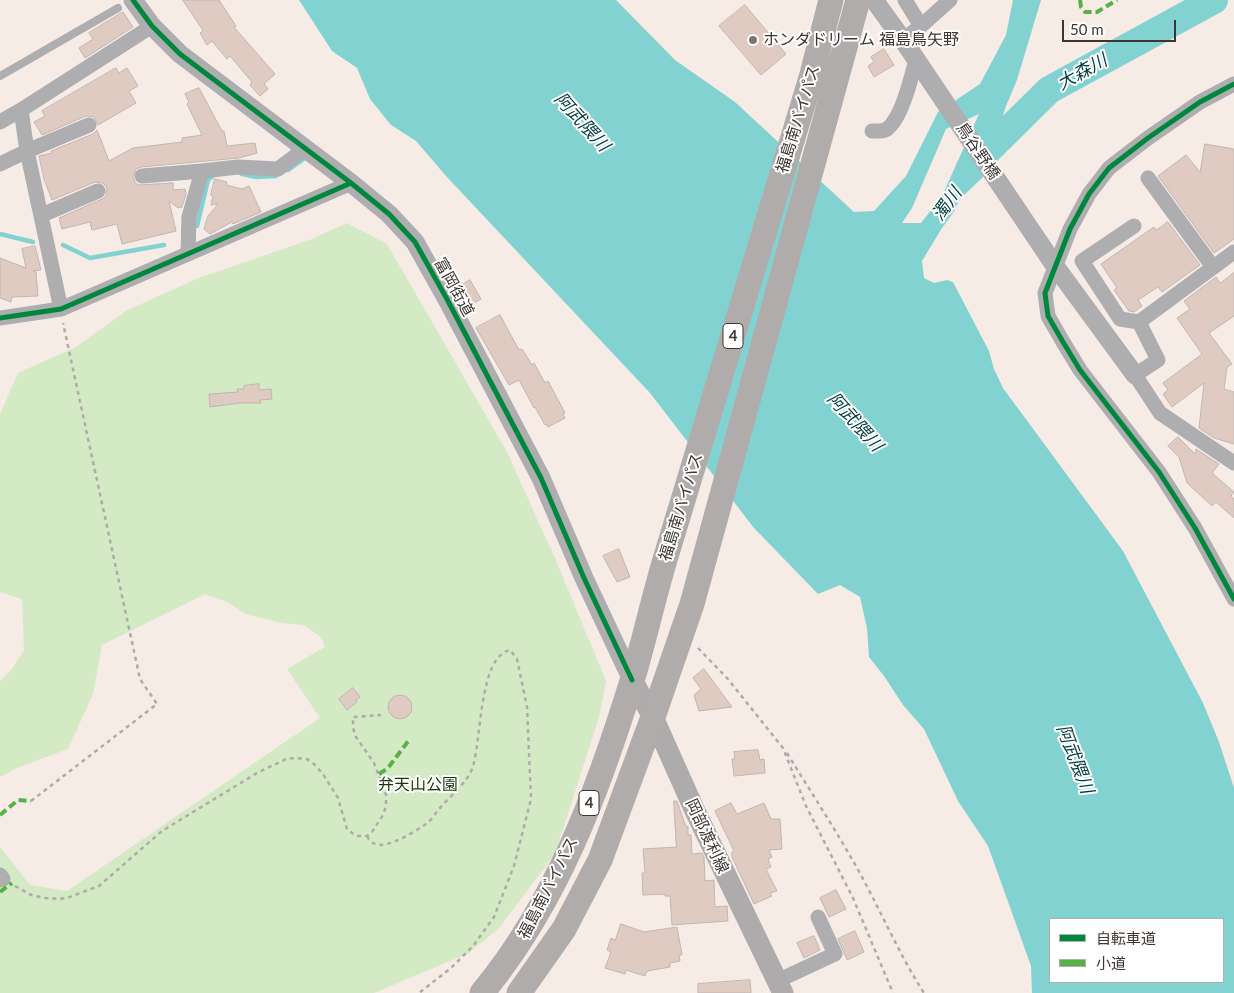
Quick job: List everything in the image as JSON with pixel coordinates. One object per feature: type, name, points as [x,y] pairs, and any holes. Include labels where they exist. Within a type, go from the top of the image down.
[{"type":"highway","name":"福島南バイパス","points":[[482,993],[521,942],[544,902],[568,855],[593,795],[632,680],[656,594],[811,78],[832,0]]},
{"type":"highway","name":"福島南バイパス","points":[[519,993],[564,929],[600,860],[653,717],[692,604],[858,0]]},
{"type":"main road","name":"岡部渡利線","points":[[632,680],[653,717],[694,810],[780,987]]},
{"type":"street","name":"鳥谷野橋","points":[[874,0],[1055,266],[1135,375]]},
{"type":"street","points":[[905,0],[921,26]]},
{"type":"street","points":[[903,40],[950,0]]},
{"type":"street","name":"富岡街道","points":[[126,4],[152,26],[180,54],[351,182],[389,214],[415,242],[541,478],[584,578],[632,680]]},
{"type":"street","points":[[0,122],[152,26]]},
{"type":"street","points":[[872,131],[888,128],[902,108],[916,60]]},
{"type":"street","points":[[1234,84],[1200,102],[1109,168],[1089,194],[1070,229],[1045,293],[1048,316],[1080,370],[1159,472],[1195,528],[1234,599]]},
{"type":"street","points":[[20,110],[61,309]]},
{"type":"street","points":[[0,164],[89,125]]},
{"type":"street","points":[[142,176],[202,172],[238,167],[278,169],[306,148]]},
{"type":"street","points":[[188,252],[190,217],[202,172]]},
{"type":"street","points":[[1148,178],[1213,267]]},
{"type":"street","points":[[0,318],[61,309],[351,182]]},
{"type":"street","points":[[42,215],[98,191]]},
{"type":"street","points":[[1134,226],[1082,261],[1120,319],[1139,322],[1234,252]]},
{"type":"street","points":[[1139,322],[1158,360],[1135,375],[1160,414],[1234,463]]},
{"type":"street","points":[[780,987],[835,954],[818,917]]},
{"type":"lane","points":[[0,76],[126,4]]},
{"type":"path","points":[[31,801],[157,704],[140,680],[61,309]]},
{"type":"path","points":[[681,634],[694,644],[727,678],[783,748],[853,861],[889,927],[908,968],[924,993]]},
{"type":"path","points":[[367,836],[373,844],[386,844],[397,841],[427,823],[463,783],[472,769],[480,728],[482,700],[488,676],[498,658],[504,652],[510,650],[518,659],[527,707],[530,790],[530,799],[514,866],[494,917],[473,946],[451,968],[419,993]]},
{"type":"path","points":[[1,878],[31,895],[45,898],[67,898],[99,886],[162,831],[257,773],[286,759],[307,759],[314,764],[323,774],[338,798],[347,829],[352,834],[367,836],[377,825],[383,814],[386,806],[386,795],[374,764],[356,737],[353,728],[353,717],[381,714]]},
{"type":"path","points":[[783,748],[806,806],[854,898],[894,993]]},
{"type":"green space","name":"弁天山公園","points":[[347,223],[387,244],[507,452],[558,565],[606,681],[599,717],[555,854],[499,928],[469,953],[374,993],[0,993],[0,847],[30,885],[67,891],[320,718],[287,669],[325,647],[321,637],[303,625],[282,623],[246,614],[227,602],[205,594],[102,645],[93,694],[68,749],[19,767],[0,777],[0,681],[12,669],[24,650],[22,599],[0,592],[0,414],[18,373],[76,347],[126,311],[196,279],[312,239]]},
{"type":"water","points":[[299,0],[616,0],[675,60],[735,102],[854,212],[874,211],[906,176],[938,112],[980,84],[1006,35],[1013,0],[1041,0],[1017,80],[1006,106],[983,177],[960,199],[922,261],[924,278],[934,283],[947,280],[953,282],[989,351],[994,369],[1003,388],[1123,551],[1203,703],[1219,742],[1234,788],[1234,993],[1032,993],[1031,966],[988,846],[958,801],[924,729],[903,705],[869,657],[867,628],[860,597],[840,585],[818,594],[754,528],[650,393],[446,176],[416,141],[391,125],[370,99],[357,68],[332,51]],"holes":[[[979,114],[942,196],[921,223],[902,223],[912,208],[946,129]]]},
{"type":"building","points":[[183,0],[219,0],[236,26],[234,27],[275,74],[264,84],[268,89],[260,96],[250,85],[252,82],[230,56],[227,59],[212,41],[207,45],[200,33],[203,31]]},
{"type":"building","name":"ホンダドリーム 福島鳥矢野","points":[[745,5],[786,54],[761,75],[719,26]]},
{"type":"building","points":[[123,12],[133,27],[85,58],[79,48],[93,39],[89,33]]},
{"type":"building","points":[[884,49],[894,65],[874,77],[868,66],[874,62],[871,57]]},
{"type":"building","points":[[116,68],[119,73],[127,68],[138,86],[129,91],[136,103],[98,125],[94,117],[86,116],[42,135],[34,122],[45,116],[42,111]]},
{"type":"building","points":[[199,88],[222,131],[224,131],[227,146],[255,143],[257,153],[239,158],[136,169],[133,177],[138,185],[173,183],[173,190],[185,189],[186,194],[182,207],[178,208],[169,201],[176,231],[122,244],[117,224],[92,230],[90,222],[62,229],[59,218],[102,199],[106,196],[107,188],[103,183],[95,182],[52,200],[44,179],[39,156],[52,153],[51,151],[93,134],[97,130],[109,161],[133,148],[182,142],[182,138],[202,135],[187,104],[189,102],[185,94]]},
{"type":"building","points":[[1205,144],[1234,149],[1234,239],[1214,253],[1158,176],[1186,155],[1200,172]]},
{"type":"building","points":[[215,179],[227,182],[226,185],[242,189],[249,186],[261,212],[233,224],[232,222],[210,234],[204,229],[208,216],[218,204],[211,205],[213,196],[211,195]]},
{"type":"building","points":[[1168,222],[1200,265],[1162,292],[1158,287],[1138,300],[1142,306],[1134,312],[1129,311],[1114,290],[1117,288],[1101,264],[1154,227],[1156,230]]},
{"type":"building","points":[[35,246],[41,270],[33,271],[36,272],[38,296],[12,297],[11,302],[0,298],[0,258],[26,268],[22,249]]},
{"type":"building","points":[[1234,273],[1234,316],[1209,333],[1232,364],[1227,367],[1224,389],[1234,392],[1234,444],[1214,438],[1199,428],[1204,383],[1172,407],[1163,394],[1168,390],[1163,383],[1202,354],[1177,318],[1190,309],[1184,301],[1216,277],[1220,283]]},
{"type":"building","points":[[470,280],[481,299],[467,307],[457,288]]},
{"type":"building","points":[[500,315],[519,350],[522,349],[532,365],[534,363],[545,383],[548,381],[565,413],[563,414],[565,418],[548,427],[534,408],[519,380],[509,385],[476,328]]},
{"type":"building","points":[[259,384],[259,390],[271,389],[272,399],[260,400],[261,403],[239,403],[210,407],[209,394],[238,392],[237,389],[244,389],[244,386]]},
{"type":"building","points":[[1178,437],[1195,454],[1196,449],[1219,464],[1212,473],[1234,492],[1231,496],[1234,499],[1234,518],[1216,502],[1212,506],[1187,483],[1179,457],[1168,446]]},
{"type":"building","points":[[619,549],[630,577],[617,582],[603,556]]},
{"type":"building","points":[[704,669],[732,707],[699,711],[694,695],[701,689],[693,678]]},
{"type":"building","points":[[353,688],[360,697],[347,710],[339,699]]},
{"type":"building","points":[[400,695],[405,696],[411,702],[411,712],[405,718],[400,719],[395,718],[389,712],[388,707],[389,702],[395,696]]},
{"type":"building","points":[[758,750],[760,760],[764,759],[765,773],[734,776],[732,759],[735,759],[734,752]]},
{"type":"building","points":[[674,801],[677,801],[686,827],[688,826],[688,835],[691,835],[692,854],[702,853],[704,857],[705,881],[714,880],[715,907],[727,906],[728,921],[672,925],[670,896],[665,896],[665,894],[643,895],[642,873],[645,873],[643,849],[676,847]]},
{"type":"building","points":[[731,803],[737,814],[764,803],[771,819],[780,819],[782,849],[769,850],[772,857],[768,859],[771,867],[766,869],[777,891],[770,893],[772,896],[754,904],[732,857],[732,852],[734,851],[715,811]]},
{"type":"building","points":[[836,890],[846,909],[829,917],[820,898]]},
{"type":"building","points":[[621,924],[644,932],[677,927],[682,955],[679,955],[680,961],[670,963],[670,967],[647,971],[645,976],[626,970],[625,974],[605,968],[611,952],[607,950],[611,938],[615,940]]},
{"type":"building","points":[[855,931],[864,952],[847,960],[838,939]]},
{"type":"building","points":[[814,936],[820,950],[804,958],[797,943]]},
{"type":"building","points":[[750,980],[751,993],[698,993],[698,984]]},
{"type":"waterway","name":"大森川","points":[[970,168],[1049,90],[1214,0]]},
{"type":"waterway","points":[[288,170],[305,158]]},
{"type":"waterway","points":[[242,174],[256,177],[276,176]]},
{"type":"waterway","points":[[197,226],[208,180],[214,175]]},
{"type":"waterway","points":[[0,234],[33,242]]},
{"type":"waterway","points":[[63,245],[90,258],[164,245]]},
{"type":"marked path","points":[[1080,0],[1081,7],[1085,12],[1097,12],[1117,0]]},
{"type":"marked path","points":[[379,774],[388,768],[409,740]]},
{"type":"marked path","points":[[0,815],[18,800],[31,801]]},
{"type":"marked path","points":[[0,892],[12,883]]},
{"type":"cycle path","points":[[133,0],[152,26],[180,54],[351,183],[389,214],[415,242],[541,478],[584,578],[632,680]]},
{"type":"cycle path","points":[[1234,84],[1200,102],[1109,168],[1089,194],[1070,229],[1045,293],[1048,316],[1080,370],[1159,472],[1195,528],[1234,599]]},
{"type":"cycle path","points":[[0,318],[61,309],[351,183]]},
{"type":"place","name":"ホンダドリーム 福島鳥矢野","points":[[753,40]]},
{"type":"water label","name":"阿武隈川","points":[[582,122]]},
{"type":"water label","name":"濁川","points":[[947,204]]},
{"type":"water label","name":"阿武隈川","points":[[855,422]]},
{"type":"water label","name":"阿武隈川","points":[[1075,759]]}]
